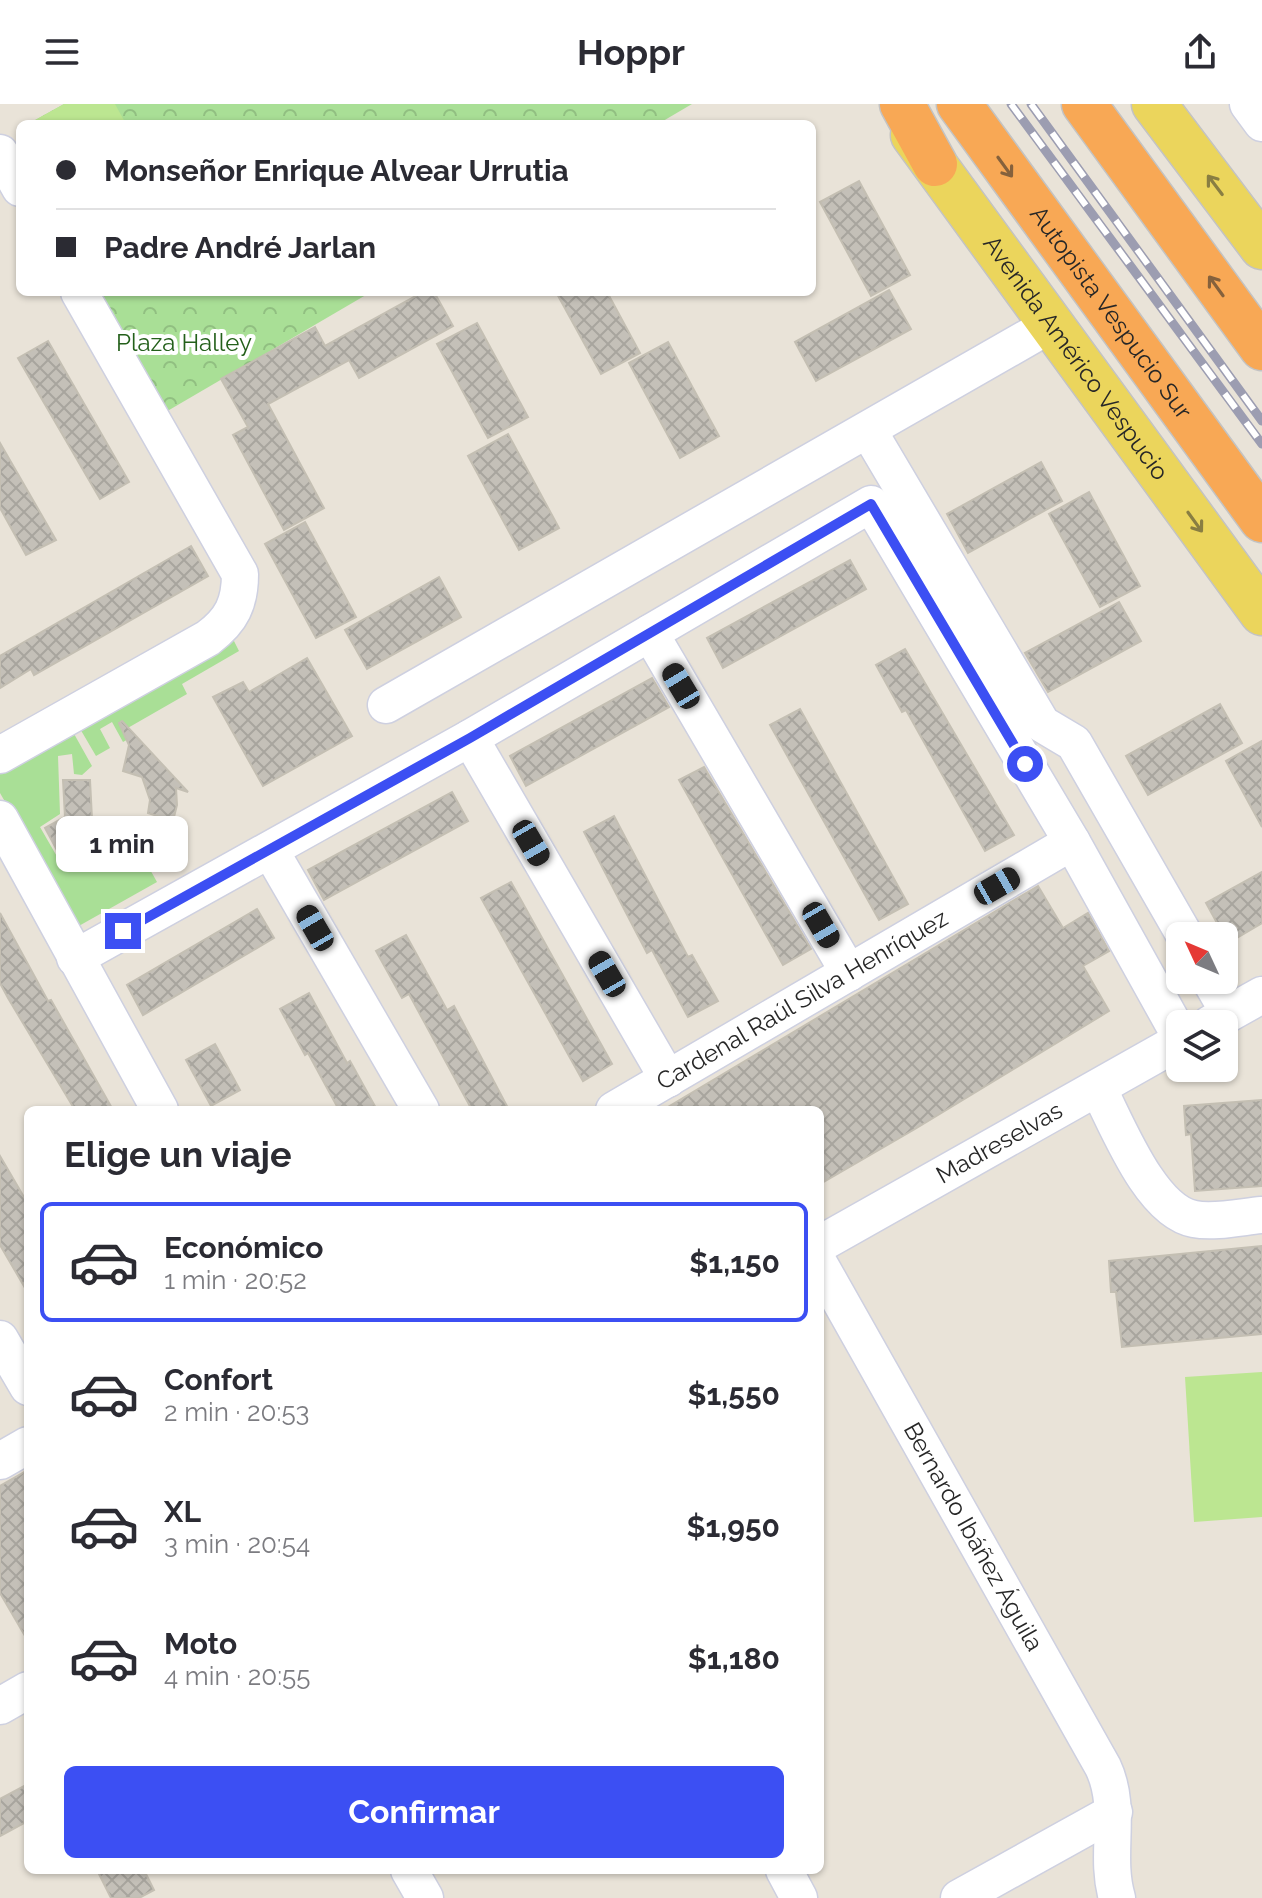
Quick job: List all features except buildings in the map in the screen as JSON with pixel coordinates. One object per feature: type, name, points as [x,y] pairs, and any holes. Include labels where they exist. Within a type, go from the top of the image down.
[{"type":"highway","points":[[902,104],[935,164]]},
{"type":"highway","name":"Autopista Vespucio Sur","points":[[959,104],[1262,520]]},
{"type":"highway","points":[[1084,104],[1262,348]]},
{"type":"main road","name":"Avenida Américo Vespucio","points":[[889,104],[1262,613]]},
{"type":"main road","points":[[1154,104],[1262,247]]},
{"type":"street","points":[[1248,104],[1262,123]]},
{"type":"street","points":[[0,153],[16,181]]},
{"type":"street","points":[[0,755],[208,638],[223,627],[235,610],[240,595],[240,574],[81,296]]},
{"type":"street","points":[[386,705],[1050,325]]},
{"type":"street","points":[[868,430],[1042,724],[1074,743],[1177,922]]},
{"type":"street","points":[[75,958],[470,738],[871,504],[1072,842],[1166,1013]]},
{"type":"street","points":[[650,633],[849,973]]},
{"type":"street","points":[[470,738],[668,1079]]},
{"type":"street","points":[[0,819],[158,1106]]},
{"type":"street","name":"Cardenal Raúl Silva Henríquez","points":[[621,1106],[1072,842]]},
{"type":"street","points":[[270,850],[419,1106]]},
{"type":"street","points":[[1236,1010],[1262,995]]},
{"type":"street","name":"Madreselvas","points":[[824,1242],[1166,1047]]},
{"type":"street","points":[[1098,1088],[1151,1187],[1169,1207],[1194,1219],[1262,1215]]},
{"type":"street","name":"Bernardo Ibáñez Águila","points":[[824,1272],[1103,1767],[1112,1791],[1112,1862],[1117,1898]]},
{"type":"street","points":[[0,1339],[24,1380]]},
{"type":"street","points":[[0,1461],[24,1447]]},
{"type":"street","points":[[0,1706],[24,1692]]},
{"type":"street","points":[[959,1898],[1114,1812]]},
{"type":"street","points":[[411,1874],[425,1898]]},
{"type":"street","points":[[786,1874],[799,1898]]},
{"type":"green space","points":[[64,104],[692,104],[665,120],[35,120]]},
{"type":"green space","points":[[64,104],[115,104],[124,120],[35,120]]},
{"type":"green space","name":"Plaza Halley","points":[[96,296],[364,296],[164,413]]},
{"type":"green space","points":[[233,639],[239,651],[182,684],[187,694],[126,729],[130,738],[123,742],[112,722],[100,729],[110,748],[96,756],[79,727]]},
{"type":"green space","points":[[73,732],[92,766],[82,775],[74,774],[72,754],[58,756],[60,814],[40,827],[59,860],[81,849],[108,867],[139,850],[157,882],[77,927],[0,793],[0,774]]},
{"type":"green space","points":[[1262,1372],[1262,1517],[1194,1522],[1185,1377]]},
{"type":"railway","points":[[1011,104],[1262,444]]},
{"type":"railway","points":[[1031,104],[1262,421]]},
{"type":"route","points":[[123,931],[470,738],[871,504],[1025,764]]}]
